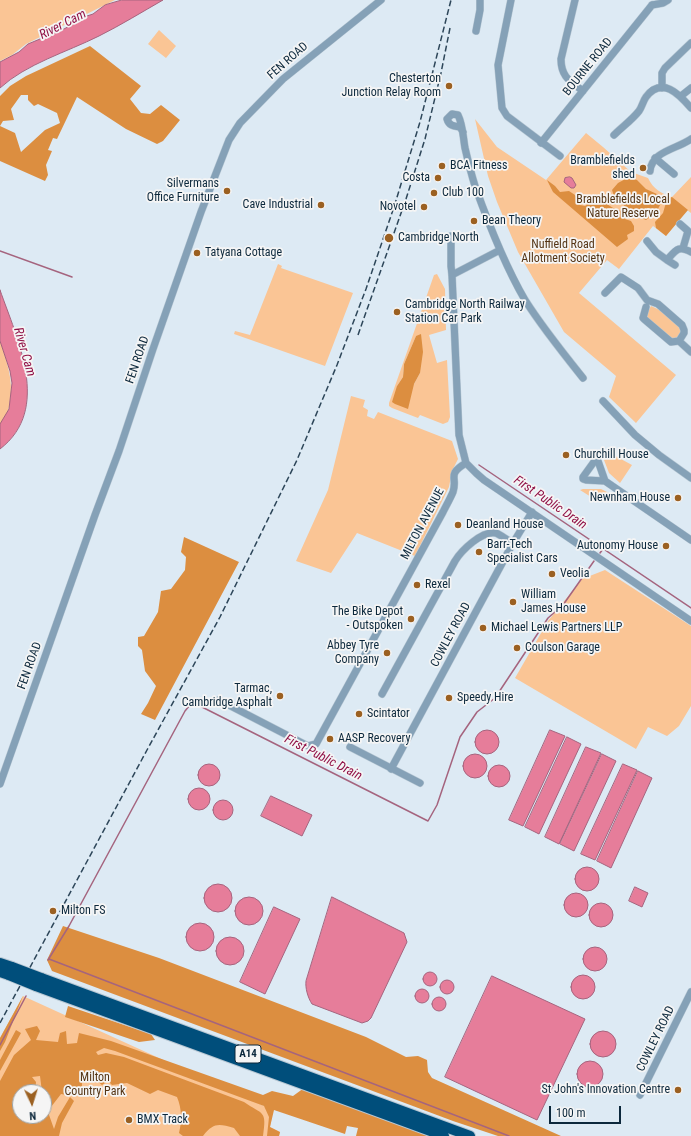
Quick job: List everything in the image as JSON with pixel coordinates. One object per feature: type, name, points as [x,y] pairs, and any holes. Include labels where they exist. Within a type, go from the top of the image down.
[{"type":"highway","name":"A14","points":[[0,963],[7,972],[39,982],[470,1136]]},
{"type":"highway","name":"A14","points":[[39,982],[444,1136]]},
{"type":"street","name":"FEN ROAD","points":[[0,784],[119,451],[153,349],[229,140],[240,123],[283,79],[381,0]]},
{"type":"street","points":[[476,31],[480,10],[480,0]]},
{"type":"street","points":[[511,0],[498,65],[502,108],[507,116],[560,156]]},
{"type":"street","points":[[575,0],[561,59],[561,66],[562,73],[566,78],[583,91]]},
{"type":"street","points":[[650,2],[663,3],[668,0]]},
{"type":"street","name":"BOURNE ROAD","points":[[541,143],[583,91],[650,2]]},
{"type":"street","points":[[662,88],[662,73],[664,68],[691,43]]},
{"type":"street","points":[[614,135],[639,111],[645,98],[652,91],[662,88],[672,89],[681,96],[691,108]]},
{"type":"street","points":[[681,96],[691,88]]},
{"type":"street","points":[[463,132],[460,127],[451,125],[448,122],[449,116],[455,114],[460,118],[463,132],[470,170],[500,250],[525,299],[540,323],[583,378]]},
{"type":"street","points":[[454,126],[460,122],[460,118]]},
{"type":"street","points":[[650,171],[652,162],[660,154],[682,145],[691,139]]},
{"type":"street","points":[[655,158],[673,174]]},
{"type":"street","points":[[680,224],[690,232],[683,248]]},
{"type":"street","points":[[451,236],[451,266],[459,435],[466,463],[484,480],[691,621]]},
{"type":"street","points":[[648,240],[656,252],[675,265]]},
{"type":"street","points":[[667,260],[676,250],[683,248],[691,252]]},
{"type":"street","points":[[452,275],[500,250]]},
{"type":"street","points":[[605,293],[621,274],[638,288],[647,300],[658,304],[682,325],[684,333],[679,341]]},
{"type":"street","points":[[646,307],[640,318],[671,342],[679,341],[691,352]]},
{"type":"street","points":[[603,401],[635,435],[659,455],[691,478]]},
{"type":"street","name":"MILTON AVENUE","points":[[219,700],[308,746],[316,744],[453,491],[453,478],[455,472],[466,463]]},
{"type":"street","points":[[606,481],[691,540]]},
{"type":"street","name":"COWLEY ROAD","points":[[391,769],[513,543],[532,512]]},
{"type":"street","points":[[382,694],[455,561],[461,553],[479,537],[490,533],[496,533],[513,543]]},
{"type":"street","points":[[350,747],[391,769],[420,782]]},
{"type":"street","name":"COWLEY ROAD","points":[[640,1095],[691,992]]},
{"type":"green space","points":[[0,0],[115,0],[26,44],[12,55],[0,61]]},
{"type":"green space","points":[[159,30],[176,46],[166,58],[148,44]]},
{"type":"green space","points":[[475,119],[497,147],[546,180],[586,133],[631,172],[648,178],[655,188],[672,197],[691,177],[691,213],[687,210],[666,236],[653,226],[619,269],[607,260],[579,293],[676,375],[636,423],[609,397],[616,376],[564,332],[518,252],[488,176]]},
{"type":"green space","points":[[278,264],[282,266],[281,268],[353,293],[325,366],[234,334],[235,331],[250,335]]},
{"type":"green space","points":[[437,274],[445,289],[446,330],[429,335],[437,363],[447,360],[450,417],[448,422],[443,424],[420,415],[418,418],[389,406],[434,275]],"holes":[[[416,336],[420,373],[414,384],[397,386],[403,377],[404,364]]]},
{"type":"green space","points":[[651,306],[662,311],[682,329],[677,339],[673,340],[646,320],[646,315]]},
{"type":"green space","points":[[0,340],[9,370],[11,394],[9,408],[0,428]]},
{"type":"green space","points":[[351,396],[365,400],[363,407],[368,410],[367,416],[374,419],[378,412],[452,441],[458,459],[452,471],[449,487],[415,556],[357,533],[331,573],[296,561],[328,490]]},
{"type":"green space","points":[[608,452],[632,465],[620,483],[609,473],[604,460]]},
{"type":"green space","points":[[601,489],[609,493],[599,502],[580,490]]},
{"type":"green space","points":[[605,570],[691,626],[691,706],[679,726],[667,736],[648,727],[636,749],[515,678],[548,621],[582,579]]},
{"type":"green space","name":"Milton Country Park","points":[[23,996],[273,1110],[270,1127],[280,1132],[279,1136],[0,1136],[0,1038]]},
{"type":"shaded area","points":[[122,0],[163,0],[99,36],[34,65],[0,88],[0,62],[19,52],[28,44],[64,29],[93,14],[105,5]]},
{"type":"shaded area","points":[[90,46],[141,86],[130,99],[141,113],[150,114],[161,105],[180,120],[163,141],[157,144],[126,129],[77,97],[57,139],[53,138],[48,150],[52,151],[46,165],[48,175],[45,181],[0,161],[0,126],[0,96],[10,86],[26,76]],"holes":[[[21,95],[28,95],[28,100],[34,106],[38,104],[57,113],[60,123],[45,130],[21,152],[15,133],[0,126],[3,121],[14,120],[11,109]]]},
{"type":"shaded area","points":[[570,177],[576,185],[574,188],[571,188],[564,182],[565,178]]},
{"type":"shaded area","points":[[629,177],[637,180],[646,189],[659,195],[661,203],[656,213],[646,220],[634,215],[614,196],[612,190],[618,183]]},
{"type":"shaded area","points":[[547,180],[560,192],[569,191],[575,195],[580,205],[585,206],[599,198],[603,200],[608,205],[621,211],[625,219],[631,221],[634,226],[634,231],[627,235],[628,239],[617,247],[553,192]]},
{"type":"shaded area","points":[[672,197],[688,210],[666,236],[656,228],[655,222],[663,213],[667,199]]},
{"type":"shaded area","points":[[0,290],[21,351],[26,373],[27,394],[24,414],[16,433],[0,449],[0,424],[9,409],[12,383],[10,371],[0,341]]},
{"type":"shaded area","points":[[421,334],[423,352],[420,373],[414,384],[408,409],[392,402],[397,386],[403,377],[404,364],[416,336]]},
{"type":"shaded area","points":[[184,537],[239,562],[155,720],[141,714],[156,686],[145,671],[142,650],[138,646],[138,637],[144,636],[158,612],[161,591],[171,589],[185,570],[186,557],[181,552]]},
{"type":"shaded area","points":[[487,730],[495,734],[499,742],[495,750],[487,754],[479,750],[475,742],[479,734]]},
{"type":"shaded area","points":[[550,730],[565,736],[523,826],[509,820]]},
{"type":"shaded area","points":[[567,737],[581,744],[539,834],[525,827]]},
{"type":"shaded area","points":[[586,747],[601,753],[559,844],[545,837]]},
{"type":"shaded area","points":[[475,754],[483,758],[487,766],[483,774],[475,778],[467,774],[463,766],[467,758]]},
{"type":"shaded area","points":[[602,754],[616,761],[574,851],[560,844]]},
{"type":"shaded area","points":[[209,764],[217,767],[220,775],[217,783],[209,786],[201,783],[198,775],[201,767]]},
{"type":"shaded area","points":[[623,764],[637,770],[595,860],[581,854]]},
{"type":"shaded area","points":[[499,765],[507,768],[510,776],[507,784],[499,787],[491,784],[488,776],[491,768]]},
{"type":"shaded area","points":[[638,771],[652,778],[611,868],[597,861]]},
{"type":"shaded area","points":[[199,788],[207,791],[210,799],[207,807],[199,810],[191,807],[188,799],[191,791]]},
{"type":"shaded area","points":[[271,796],[312,815],[302,836],[261,816]]},
{"type":"shaded area","points":[[223,800],[230,803],[233,810],[230,817],[223,820],[216,817],[213,810],[216,803]]},
{"type":"shaded area","points":[[587,867],[596,870],[599,879],[596,888],[587,891],[578,888],[575,879],[578,870]]},
{"type":"shaded area","points":[[218,884],[228,888],[232,898],[228,908],[218,912],[208,908],[204,898],[208,888]]},
{"type":"shaded area","points":[[635,887],[648,893],[642,907],[629,901]]},
{"type":"shaded area","points":[[576,893],[585,896],[588,905],[585,914],[576,917],[567,914],[564,905],[567,896]]},
{"type":"shaded area","points":[[249,897],[259,901],[263,911],[259,921],[249,925],[239,921],[235,911],[239,901]]},
{"type":"shaded area","points":[[332,897],[404,933],[407,942],[371,1018],[362,1023],[312,1004],[307,993],[306,981]]},
{"type":"shaded area","points":[[601,903],[610,906],[613,915],[610,924],[601,927],[592,924],[589,915],[592,906]]},
{"type":"shaded area","points":[[274,907],[300,919],[265,994],[240,982]]},
{"type":"shaded area","points":[[200,923],[210,927],[214,937],[210,947],[200,951],[190,947],[186,937],[190,927]]},
{"type":"shaded area","points":[[63,926],[159,958],[366,1037],[406,1057],[418,1056],[427,1060],[428,1072],[432,1078],[561,1136],[498,1136],[453,1121],[52,971],[47,960]]},
{"type":"shaded area","points":[[230,937],[240,941],[244,951],[240,961],[230,965],[220,961],[216,951],[220,941]]},
{"type":"shaded area","points":[[595,947],[600,948],[606,954],[606,964],[600,970],[595,971],[590,970],[584,964],[583,959],[584,954],[590,948]]},
{"type":"shaded area","points":[[427,972],[433,972],[437,976],[437,982],[433,986],[427,986],[423,982],[423,976]]},
{"type":"shaded area","points":[[583,975],[591,979],[595,987],[591,995],[583,999],[575,995],[571,987],[575,979]]},
{"type":"shaded area","points":[[492,976],[585,1019],[537,1120],[445,1077]]},
{"type":"shaded area","points":[[447,980],[452,982],[454,987],[452,992],[447,994],[442,992],[440,987],[442,982]]},
{"type":"shaded area","points":[[419,989],[425,989],[429,993],[429,999],[425,1003],[419,1003],[415,999],[415,993]]},
{"type":"shaded area","points":[[23,996],[5,1042],[0,1051],[0,1038]]},
{"type":"shaded area","points":[[436,997],[442,997],[446,1001],[446,1007],[442,1011],[436,1011],[432,1007],[432,1001]]},
{"type":"shaded area","points":[[68,1006],[151,1034],[155,1040],[139,1042],[65,1017]]},
{"type":"shaded area","points":[[37,1026],[40,1031],[36,1040],[58,1042],[60,1033],[66,1031],[67,1044],[77,1043],[79,1033],[111,1041],[263,1095],[272,1091],[293,1096],[304,1088],[428,1136],[356,1136],[358,1128],[347,1126],[345,1134],[274,1110],[270,1127],[280,1132],[279,1136],[267,1136],[269,1117],[264,1106],[104,1048],[96,1052],[98,1055],[106,1053],[124,1057],[244,1102],[264,1117],[263,1136],[240,1136],[234,1128],[217,1125],[210,1128],[203,1136],[183,1136],[179,1133],[181,1115],[177,1097],[158,1090],[150,1094],[127,1083],[112,1085],[108,1081],[102,1085],[95,1079],[82,1079],[82,1093],[70,1090],[67,1095],[61,1094],[52,1106],[52,1084],[41,1084],[40,1076],[32,1077],[36,1084],[12,1084],[12,1124],[52,1123],[54,1129],[58,1117],[70,1097],[74,1101],[62,1123],[59,1136],[0,1136],[0,1081],[14,1055],[31,1040],[25,1029]]},
{"type":"shaded area","points":[[16,1030],[21,1033],[0,1071],[0,1060]]},
{"type":"shaded area","points":[[603,1031],[612,1035],[616,1044],[612,1053],[603,1057],[594,1053],[590,1044],[594,1035]]},
{"type":"shaded area","points":[[590,1061],[599,1065],[603,1074],[599,1083],[590,1087],[581,1083],[577,1074],[581,1065]]},
{"type":"waterway","points":[[0,251],[72,277]]},
{"type":"waterway","name":"First Public Drain","points":[[479,465],[691,608]]},
{"type":"waterway","name":"First Public Drain","points":[[600,553],[603,549]]},
{"type":"waterway","name":"First Public Drain","points":[[48,960],[69,926],[185,711],[190,705],[200,706],[428,821],[437,805],[460,737],[477,712],[495,698],[548,618],[563,605],[594,561]]},
{"type":"waterway","points":[[49,959],[509,1136]]},
{"type":"waterway","points":[[0,1045],[26,996]]},
{"type":"railway","points":[[0,1023],[220,617],[297,460],[337,365],[366,289],[394,207],[420,122],[451,0]]},
{"type":"railway","points":[[358,335],[406,199],[425,139],[450,28]]},
{"type":"place","name":"Chesterton Junction Relay Room","points":[[449,86]]},
{"type":"place","name":"BCA Fitness","points":[[442,166]]},
{"type":"place","name":"Bramblefields shed","points":[[643,168]]},
{"type":"place","name":"Costa","points":[[438,178]]},
{"type":"place","name":"Silvermans Office Furniture","points":[[227,191]]},
{"type":"place","name":"Club 100","points":[[434,193]]},
{"type":"place","name":"Cave Industrial","points":[[321,205]]},
{"type":"place","name":"Novotel","points":[[424,207]]},
{"type":"place","name":"Bean Theory","points":[[474,221]]},
{"type":"place","name":"Cambridge North","points":[[389,238]]},
{"type":"place","name":"Tatyana Cottage","points":[[197,253]]},
{"type":"place","name":"Cambridge North Railway Station Car Park","points":[[397,312]]},
{"type":"place","name":"Churchill House","points":[[566,455]]},
{"type":"place","name":"Newnham House","points":[[678,498]]},
{"type":"place","name":"Deanland House","points":[[458,525]]},
{"type":"place","name":"Autonomy House","points":[[666,546]]},
{"type":"place","name":"Barr-Tech Specialist Cars","points":[[479,552]]},
{"type":"place","name":"Veolia","points":[[552,574]]},
{"type":"place","name":"Rexel","points":[[417,585]]},
{"type":"place","name":"William James House","points":[[513,602]]},
{"type":"place","name":"The Bike Depot - Outspoken","points":[[411,619]]},
{"type":"place","name":"Michael Lewis Partners LLP","points":[[483,628]]},
{"type":"place","name":"Coulson Garage","points":[[517,648]]},
{"type":"place","name":"Abbey Tyre Company","points":[[387,653]]},
{"type":"place","name":"Tarmac, Cambridge Asphalt","points":[[280,696]]},
{"type":"place","name":"Speedy Hire","points":[[449,698]]},
{"type":"place","name":"Scintator","points":[[359,714]]},
{"type":"place","name":"AASP Recovery","points":[[330,739]]},
{"type":"place","name":"Milton FS","points":[[53,911]]},
{"type":"place","name":"St John's Innovation Centre","points":[[678,1090]]},
{"type":"place","name":"BMX Track","points":[[129,1120]]},
{"type":"water label","name":"River Cam","points":[[63,25]]},
{"type":"water label","name":"River Cam","points":[[24,352]]},
{"type":"park label","name":"Bramblefields Local Nature Reserve","points":[[623,207]]},
{"type":"park label","name":"Nuffield Road Allotment Society","points":[[563,252]]}]
